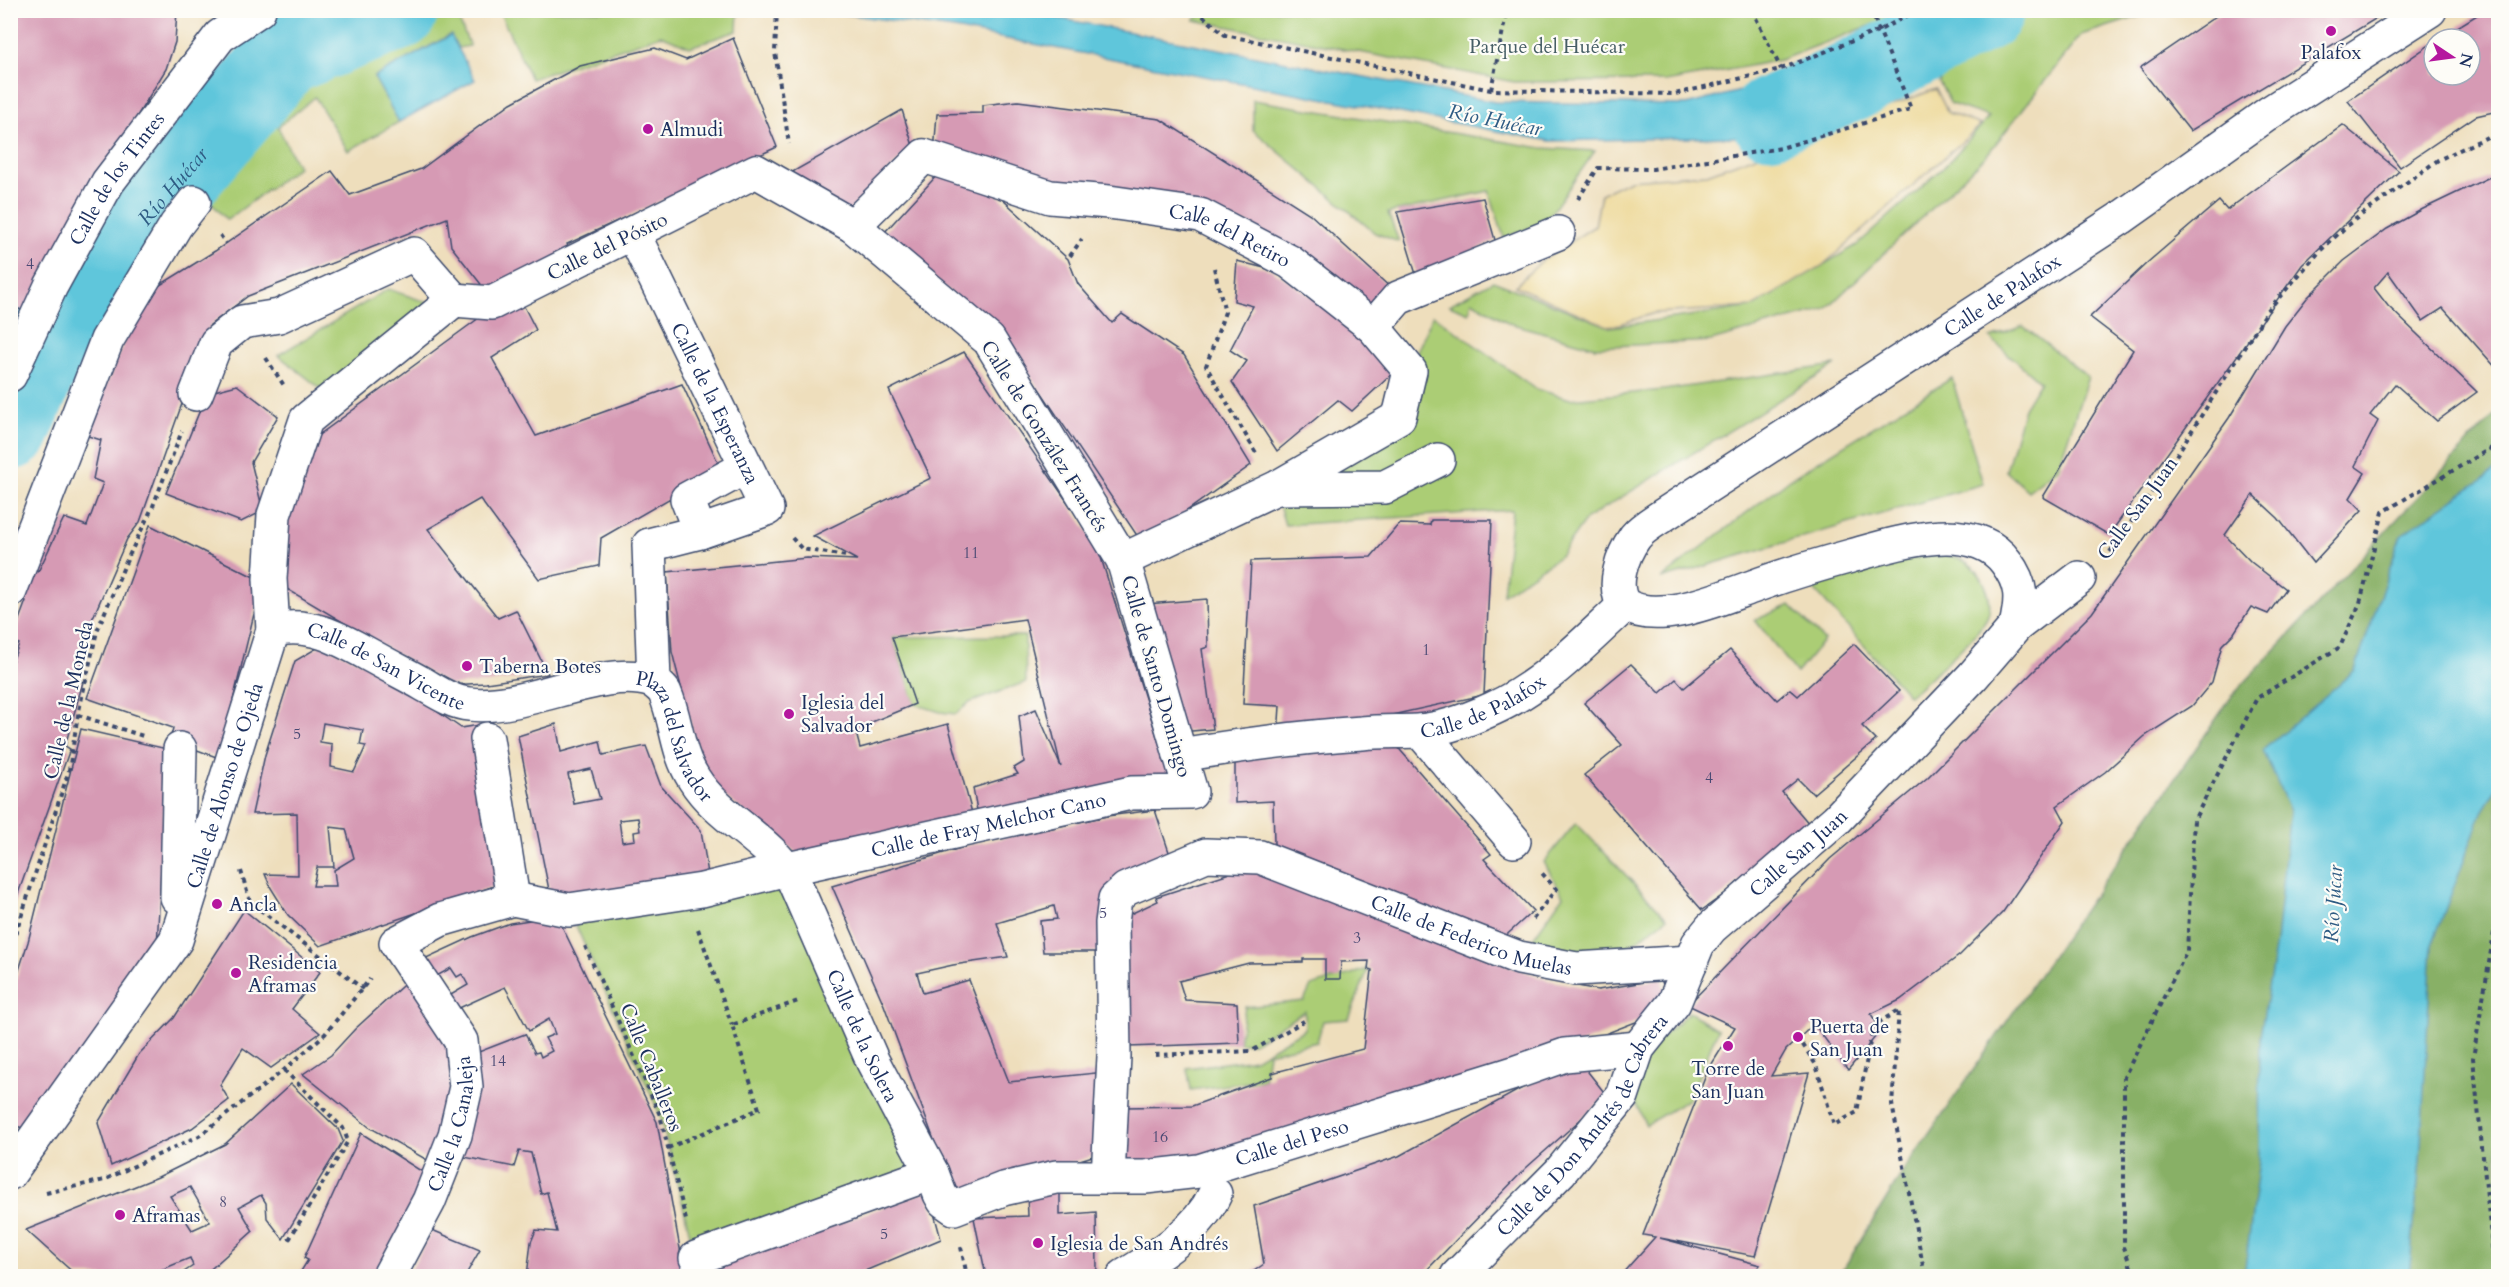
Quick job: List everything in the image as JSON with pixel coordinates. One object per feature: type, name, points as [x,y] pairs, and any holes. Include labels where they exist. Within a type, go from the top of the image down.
[{"type":"street","name":"Calle de los Tintes","points":[[10,375],[51,286],[108,182],[219,23],[259,10]]},
{"type":"street","name":"Calle de Palafox","points":[[1514,842],[1420,731],[1460,721],[1493,709],[1532,687],[1568,658],[1625,605],[1618,594],[1625,556],[1636,535],[1662,516],[2121,218],[2269,113],[2430,10]]},
{"type":"street","name":"Calle del Retiro","points":[[853,226],[924,156],[1050,197],[1109,202],[1200,215],[1290,262],[1373,327],[1410,371],[1399,417],[1276,488],[1123,560]]},
{"type":"street","name":"Calle de González Francés","points":[[756,171],[853,226],[988,340],[1123,560]]},
{"type":"street","name":"Calle del Pósito","points":[[454,300],[492,303],[756,171]]},
{"type":"street","points":[[10,591],[107,340],[176,225],[194,202]]},
{"type":"street","name":"Calle de la Esperanza","points":[[633,233],[766,509],[700,532],[649,545],[654,681]]},
{"type":"street","points":[[1373,327],[1398,298],[1558,233]]},
{"type":"street","points":[[196,394],[216,343],[242,322],[279,316],[414,254],[454,300],[306,420],[274,515],[270,579],[273,630]]},
{"type":"street","name":"Calle del Retiro","points":[[1276,488],[1385,488],[1438,460]]},
{"type":"street","name":"Calle de la Esperanza","points":[[700,532],[687,499],[731,475]]},
{"type":"street","points":[[1625,605],[1643,612],[1691,607],[1881,547],[1930,537],[1952,537],[1985,546],[2002,556],[2019,586],[2020,604],[2016,626]]},
{"type":"street","name":"Calle de Santo Domingo","points":[[1123,560],[1191,792]]},
{"type":"street","name":"Calle San Juan","points":[[1691,962],[1698,944],[1711,928],[1837,819],[2016,626],[2079,578]]},
{"type":"street","name":"Calle de San Vicente","points":[[273,630],[287,627],[314,629],[340,638],[447,697],[467,704],[499,705]]},
{"type":"street","name":"Calle de Alonso de Ojeda","points":[[10,1173],[176,940],[273,630]]},
{"type":"street","name":"Plaza del Salvador","points":[[499,705],[624,677],[654,681],[664,692],[676,739],[694,780],[720,809],[765,846],[787,869]]},
{"type":"street","points":[[1180,755],[1259,743],[1362,733],[1420,731]]},
{"type":"street","points":[[396,943],[440,920],[513,899],[487,739]]},
{"type":"street","name":"Calle de Alonso de Ojeda","points":[[176,940],[180,749]]},
{"type":"street","name":"Calle de Fray Melchor Cano","points":[[513,899],[569,910],[702,890],[1131,793],[1191,792]]},
{"type":"street","name":"Calle de Federico Muelas","points":[[1120,1056],[1108,968],[1115,899],[1126,889],[1206,855],[1260,857],[1519,958],[1576,969],[1624,968],[1691,962]]},
{"type":"street","name":"Calle de la Solera","points":[[787,869],[873,1062],[938,1187]]},
{"type":"street","name":"Calle la Canaleja","points":[[389,1276],[429,1201],[455,1135],[466,1087],[461,1041],[396,943]]},
{"type":"street","name":"Calle de Don Andrés de Cabrera","points":[[1457,1276],[1537,1197],[1622,1096],[1638,1048],[1674,1003],[1691,962]]},
{"type":"street","name":"Calle del Peso","points":[[938,1187],[954,1208],[958,1208],[1003,1189],[1056,1177],[1144,1177],[1199,1171],[1565,1055],[1638,1048]]},
{"type":"street","points":[[1108,1177],[1120,1056]]},
{"type":"street","points":[[696,1258],[938,1187]]},
{"type":"street","points":[[1124,1276],[1178,1240],[1209,1208],[1215,1194]]},
{"type":"path","points":[[777,10],[775,52],[791,155]]},
{"type":"path","points":[[1196,10],[1225,34],[1491,90],[1675,94],[1781,69],[1878,31],[1918,10]]},
{"type":"path","points":[[1491,90],[1507,10]]},
{"type":"path","points":[[1752,10],[1781,69]]},
{"type":"path","points":[[1558,233],[1598,168],[1653,169],[1780,148],[1911,109],[1871,10]]},
{"type":"path","name":"Calle San Juan","points":[[2079,578],[2095,567],[2114,548],[2160,481],[2268,309],[2321,250],[2350,223],[2438,160],[2499,132]]},
{"type":"path","points":[[1200,215],[1225,312],[1206,366],[1276,488]]},
{"type":"path","name":"Calle de la Moneda","points":[[10,951],[69,770],[78,715],[97,631],[125,564],[153,506],[196,394]]},
{"type":"path","points":[[2134,1276],[2124,1247],[2124,1077],[2187,951],[2194,820],[2257,698],[2340,647],[2360,603],[2383,512],[2499,444]]},
{"type":"path","points":[[766,509],[802,549],[846,556]]},
{"type":"path","points":[[78,715],[180,749]]},
{"type":"path","points":[[212,819],[237,853],[250,902],[363,989]]},
{"type":"path","points":[[1507,952],[1556,889],[1514,842]]},
{"type":"path","points":[[2495,1276],[2473,1058],[2499,909]]},
{"type":"path","name":"Calle Caballeros","points":[[569,910],[660,1115],[696,1258]]},
{"type":"path","points":[[668,1148],[759,1109],[694,918]]},
{"type":"path","points":[[42,1194],[104,1180],[199,1136],[284,1070],[325,1034],[363,989],[396,943]]},
{"type":"path","points":[[732,1025],[838,986]]},
{"type":"path","points":[[1798,1037],[1816,1065],[1834,1125],[1857,1112],[1873,1026],[1899,1010],[1892,1104],[1925,1276]]},
{"type":"path","points":[[1120,1056],[1252,1051],[1305,1021]]},
{"type":"path","points":[[284,1070],[343,1128],[348,1141],[287,1243]]},
{"type":"green space","name":"Parque del Huécar","points":[[1206,10],[1901,11],[1879,22],[1780,60],[1671,81],[1514,82],[1194,20]]},
{"type":"green space","points":[[499,11],[738,11],[737,31],[690,47],[661,35],[531,79]]},
{"type":"green space","points":[[2011,11],[2157,11],[2081,35],[1986,156],[1826,309],[1711,341],[1595,347],[1509,323],[1472,301],[1469,313],[1449,305],[1493,281],[1610,327],[1752,307],[1857,245],[1944,167],[1989,117],[1951,104],[1939,82],[1952,46]]},
{"type":"green space","points":[[456,14],[470,46],[458,48],[450,35],[374,77],[399,122],[348,151],[315,97],[278,127],[298,167],[227,220],[196,186],[313,53]]},
{"type":"green space","points":[[1253,100],[1542,148],[1595,151],[1545,222],[1504,238],[1489,191],[1388,213],[1399,242],[1375,233],[1253,130]]},
{"type":"green space","points":[[388,289],[432,304],[325,392],[278,355]]},
{"type":"green space","points":[[1433,315],[1536,389],[1570,399],[1664,390],[1836,365],[1586,519],[1560,556],[1503,594],[1512,510],[1285,525],[1276,496],[1382,479],[1300,482],[1405,423],[1417,352]]},
{"type":"green space","points":[[2023,326],[2088,377],[2058,468],[2028,491],[2006,471],[2024,408],[2040,382],[1990,338]]},
{"type":"green space","points":[[1952,378],[1983,484],[1661,579],[1790,479]]},
{"type":"green space","points":[[2498,411],[2498,1276],[1839,1276],[1902,1173],[2232,696]]},
{"type":"green space","points":[[1939,552],[1967,562],[1977,571],[1988,592],[1989,612],[1985,621],[1966,644],[1909,696],[1810,585]]},
{"type":"green space","points":[[1790,605],[1824,640],[1797,673],[1755,620]]},
{"type":"green space","points":[[1025,636],[1026,682],[969,703],[956,714],[940,712],[915,704],[892,637]]},
{"type":"green space","points":[[1576,823],[1667,918],[1626,949],[1519,958],[1563,896],[1544,862]]},
{"type":"green space","points":[[787,869],[932,1173],[696,1258],[660,1115],[569,910]]},
{"type":"green space","points":[[1368,969],[1349,1019],[1323,1021],[1317,1042],[1268,1053],[1264,1080],[1191,1090],[1187,1068],[1255,1059],[1305,1029],[1305,1011],[1254,1043],[1239,1043],[1245,1007],[1304,1001],[1311,986]]},
{"type":"green space","points":[[1689,1012],[1718,1029],[1689,1099],[1646,1125],[1631,1094],[1647,1051]]},
{"type":"sand","points":[[1936,89],[1948,113],[1981,125],[1822,266],[1752,307],[1655,313],[1610,327],[1515,286],[1545,258],[1595,226],[1601,194],[1630,180],[1707,174]]},
{"type":"water","points":[[1947,10],[1999,11],[1935,43],[1928,61],[1913,73],[1892,38]]},
{"type":"water","points":[[314,11],[470,11],[313,53],[181,189],[152,174],[238,62]]},
{"type":"water","points":[[823,11],[1021,11],[1495,102],[1686,105],[1779,81],[1865,51],[1875,81],[1736,137],[1550,141],[954,29]]},
{"type":"water","points":[[451,35],[475,80],[399,122],[374,77]]},
{"type":"water","points":[[135,214],[153,238],[64,354],[11,482],[11,405],[48,318]]},
{"type":"water","name":"Río Júcar","points":[[2498,469],[2498,786],[2482,812],[2432,945],[2420,1161],[2409,1276],[2244,1276],[2259,1161],[2260,1037],[2276,942],[2290,811],[2263,750],[2355,670],[2401,535]]},
{"type":"building","points":[[10,10],[177,10],[175,42],[166,69],[61,240],[26,313],[10,304]]},
{"type":"building","points":[[2225,10],[2390,10],[2190,131],[2140,68]]},
{"type":"building","points":[[2485,10],[2498,10],[2498,111],[2476,116],[2400,167],[2348,101],[2422,50],[2422,87],[2482,87],[2482,27],[2457,27]]},
{"type":"building","points":[[733,38],[777,147],[567,244],[573,253],[491,297],[451,246],[447,218],[248,296],[210,325],[140,522],[127,539],[88,629],[79,680],[83,682],[65,746],[70,749],[10,916],[10,667],[19,644],[11,641],[26,601],[21,597],[34,568],[38,572],[64,518],[87,526],[103,483],[93,479],[101,440],[85,435],[132,324],[152,290],[215,251],[332,171],[350,195],[421,169],[511,103],[580,66],[655,48],[686,60]]},
{"type":"building","points":[[1018,101],[1160,119],[1310,214],[1393,290],[1367,316],[1247,223],[1033,183],[934,153],[937,114],[983,113],[983,105]]},
{"type":"building","points":[[902,110],[913,146],[845,215],[787,175]]},
{"type":"building","points":[[2343,125],[2399,171],[2302,265],[2109,535],[2043,497],[2133,350],[2090,317],[2148,262],[2219,201],[2227,210]]},
{"type":"building","points":[[940,172],[993,191],[1068,259],[1078,284],[1112,323],[1122,314],[1184,355],[1251,465],[1142,543],[1008,342],[883,234]]},
{"type":"building","points":[[2498,173],[2498,370],[2443,308],[2423,321],[2388,272],[2374,288],[2388,306],[2477,392],[2437,421],[2395,384],[2370,415],[2378,421],[2355,466],[2365,473],[2350,498],[2362,510],[2313,563],[2278,518],[2253,495],[2225,535],[2251,562],[2286,589],[2268,614],[2251,607],[2234,633],[2222,645],[2212,682],[2192,706],[2145,736],[2105,772],[2057,806],[2065,821],[2003,912],[1960,955],[1900,1000],[1871,1014],[1881,1030],[1848,1070],[1814,1024],[1786,1050],[1771,1076],[1809,1073],[1755,1256],[1660,1238],[1760,1265],[1750,1276],[1620,1276],[1655,1237],[1643,1235],[1708,1070],[1735,1027],[1688,1005],[1830,859],[1927,778],[2092,613],[2229,418],[2285,326],[2307,298],[2344,261],[2387,229]]},
{"type":"building","points":[[1483,198],[1495,240],[1418,281],[1397,212]]},
{"type":"building","points":[[1237,261],[1272,270],[1350,323],[1393,373],[1352,411],[1338,400],[1277,451],[1232,382],[1247,361],[1230,350],[1253,306],[1234,301]]},
{"type":"building","points":[[516,291],[536,330],[492,358],[536,436],[682,384],[721,469],[601,538],[599,566],[539,579],[480,499],[428,529],[498,618],[516,610],[548,674],[486,683],[449,685],[270,579],[312,440]]},
{"type":"building","points":[[964,352],[1097,545],[1159,743],[1169,751],[1178,785],[978,816],[973,788],[1018,774],[1014,768],[1024,762],[1019,716],[1036,709],[1061,767],[1025,619],[892,637],[915,704],[855,729],[860,748],[948,724],[972,813],[798,854],[718,791],[702,768],[672,652],[667,572],[807,558],[857,560],[813,536],[931,478],[889,390]]},
{"type":"building","points":[[237,385],[278,416],[251,462],[263,511],[241,522],[166,493],[207,393]]},
{"type":"building","points":[[1431,520],[1492,520],[1484,695],[1364,721],[1278,736],[1280,706],[1243,704],[1251,561],[1371,557],[1399,524],[1430,525]]},
{"type":"building","points":[[150,525],[262,581],[219,758],[170,740],[173,728],[87,698]]},
{"type":"building","points":[[1207,599],[1208,647],[1202,649],[1213,729],[1181,732],[1147,604]]},
{"type":"building","points":[[1854,644],[1899,691],[1862,726],[1876,740],[1813,794],[1798,779],[1782,792],[1810,825],[1743,883],[1739,881],[1702,910],[1584,775],[1622,745],[1584,703],[1631,664],[1660,693],[1676,679],[1684,688],[1730,650],[1777,700],[1790,689],[1798,696]]},
{"type":"building","points":[[322,645],[374,668],[461,728],[479,725],[503,883],[320,946],[288,915],[265,874],[298,875],[297,813],[252,814],[265,755],[295,661]],"holes":[[[323,723],[363,730],[360,745],[366,746],[354,772],[331,767],[332,744],[320,742]],[[330,827],[346,829],[354,858],[334,870],[336,886],[313,886],[317,867],[334,867]]]},
{"type":"building","points":[[556,724],[561,752],[600,741],[603,755],[646,746],[661,786],[701,830],[708,874],[551,900],[518,736]],"holes":[[[591,769],[600,799],[574,804],[568,774]],[[638,818],[640,831],[634,832],[635,840],[622,842],[619,820]]]},
{"type":"building","points":[[81,729],[167,749],[157,947],[29,1130],[10,1124],[10,998],[28,942]]},
{"type":"building","points":[[1394,743],[1491,854],[1484,859],[1533,911],[1500,941],[1305,866],[1274,844],[1273,801],[1235,803],[1235,760]]},
{"type":"building","points":[[1155,810],[1171,858],[1124,877],[1103,952],[1043,952],[1040,921],[1057,919],[1054,906],[997,923],[1008,957],[917,973],[923,993],[969,980],[1009,1082],[1105,1072],[1106,1152],[962,1196],[954,1194],[884,1005],[832,886],[971,845],[1107,816]]},
{"type":"building","points":[[1245,868],[1376,914],[1547,980],[1598,990],[1661,979],[1666,993],[1659,1013],[1574,1046],[1225,1160],[1123,1169],[1124,1107],[1192,1106],[1272,1077],[1272,1073],[1363,1049],[1372,970],[1368,969],[1369,961],[1341,962],[1340,979],[1325,979],[1325,959],[1303,959],[1303,962],[1249,963],[1179,981],[1185,1000],[1237,1003],[1239,1043],[1128,1047],[1124,917],[1158,901],[1156,897]]},
{"type":"building","points":[[244,910],[320,972],[292,1009],[320,1033],[271,1068],[243,1048],[220,1085],[229,1100],[192,1128],[111,1166],[98,1123],[139,1054],[174,1018]]},
{"type":"building","points":[[557,916],[657,1122],[685,1276],[527,1276],[531,1242],[536,1230],[557,1232],[547,1192],[541,1194],[531,1153],[519,1151],[514,1167],[459,1156],[476,1053],[525,1034],[535,1053],[539,1052],[541,1057],[552,1051],[545,1038],[555,1034],[549,1019],[529,1031],[505,987],[457,1009],[449,996],[468,985],[462,974],[457,977],[451,968],[435,977],[424,959],[510,923]]},
{"type":"building","points":[[411,978],[453,1050],[446,1132],[434,1164],[369,1127],[303,1074],[331,1055],[355,1029]]},
{"type":"building","points":[[1577,1058],[1607,1096],[1526,1168],[1421,1276],[1247,1276],[1264,1264],[1254,1206],[1399,1156]]},
{"type":"building","points":[[291,1084],[338,1129],[343,1141],[283,1239],[267,1218],[266,1203],[261,1195],[239,1207],[253,1231],[203,1276],[178,1276],[193,1266],[190,1258],[146,1276],[77,1276],[26,1230],[158,1177],[225,1144]],"holes":[[[190,1187],[210,1222],[192,1230],[170,1196]]]},
{"type":"building","points":[[361,1133],[429,1176],[379,1276],[298,1276],[308,1260],[304,1258]]},
{"type":"building","points":[[928,1191],[941,1239],[853,1276],[712,1276],[710,1270]]},
{"type":"building","name":"Iglesia de San Andrés","points":[[1060,1192],[1060,1215],[1096,1212],[1097,1268],[1094,1276],[986,1276],[974,1218],[1028,1216],[1027,1193]]},
{"type":"building","points":[[432,1230],[480,1250],[465,1276],[408,1276]]},
{"type":"waterway","name":"Río Huécar","points":[[10,430],[57,322],[286,54],[398,10]]},
{"type":"waterway","name":"Río Huécar","points":[[1770,117],[1852,81],[1984,10]]},
{"type":"place","name":"Palafox","points":[[2331,31]]},
{"type":"place","name":"Almudi","points":[[648,129]]},
{"type":"place","name":"Taberna Botes","points":[[467,666]]},
{"type":"place","name":"Iglesia del Salvador","points":[[789,714]]},
{"type":"place","name":"Ancla","points":[[217,904]]},
{"type":"place","name":"Residencia Aframas","points":[[236,973]]},
{"type":"place","name":"Puerta de San Juan","points":[[1798,1037]]},
{"type":"place","name":"Torre de San Juan","points":[[1728,1046]]},
{"type":"place","name":"Aframas","points":[[120,1215]]},
{"type":"place","name":"Iglesia de San Andrés","points":[[1038,1243]]}]
